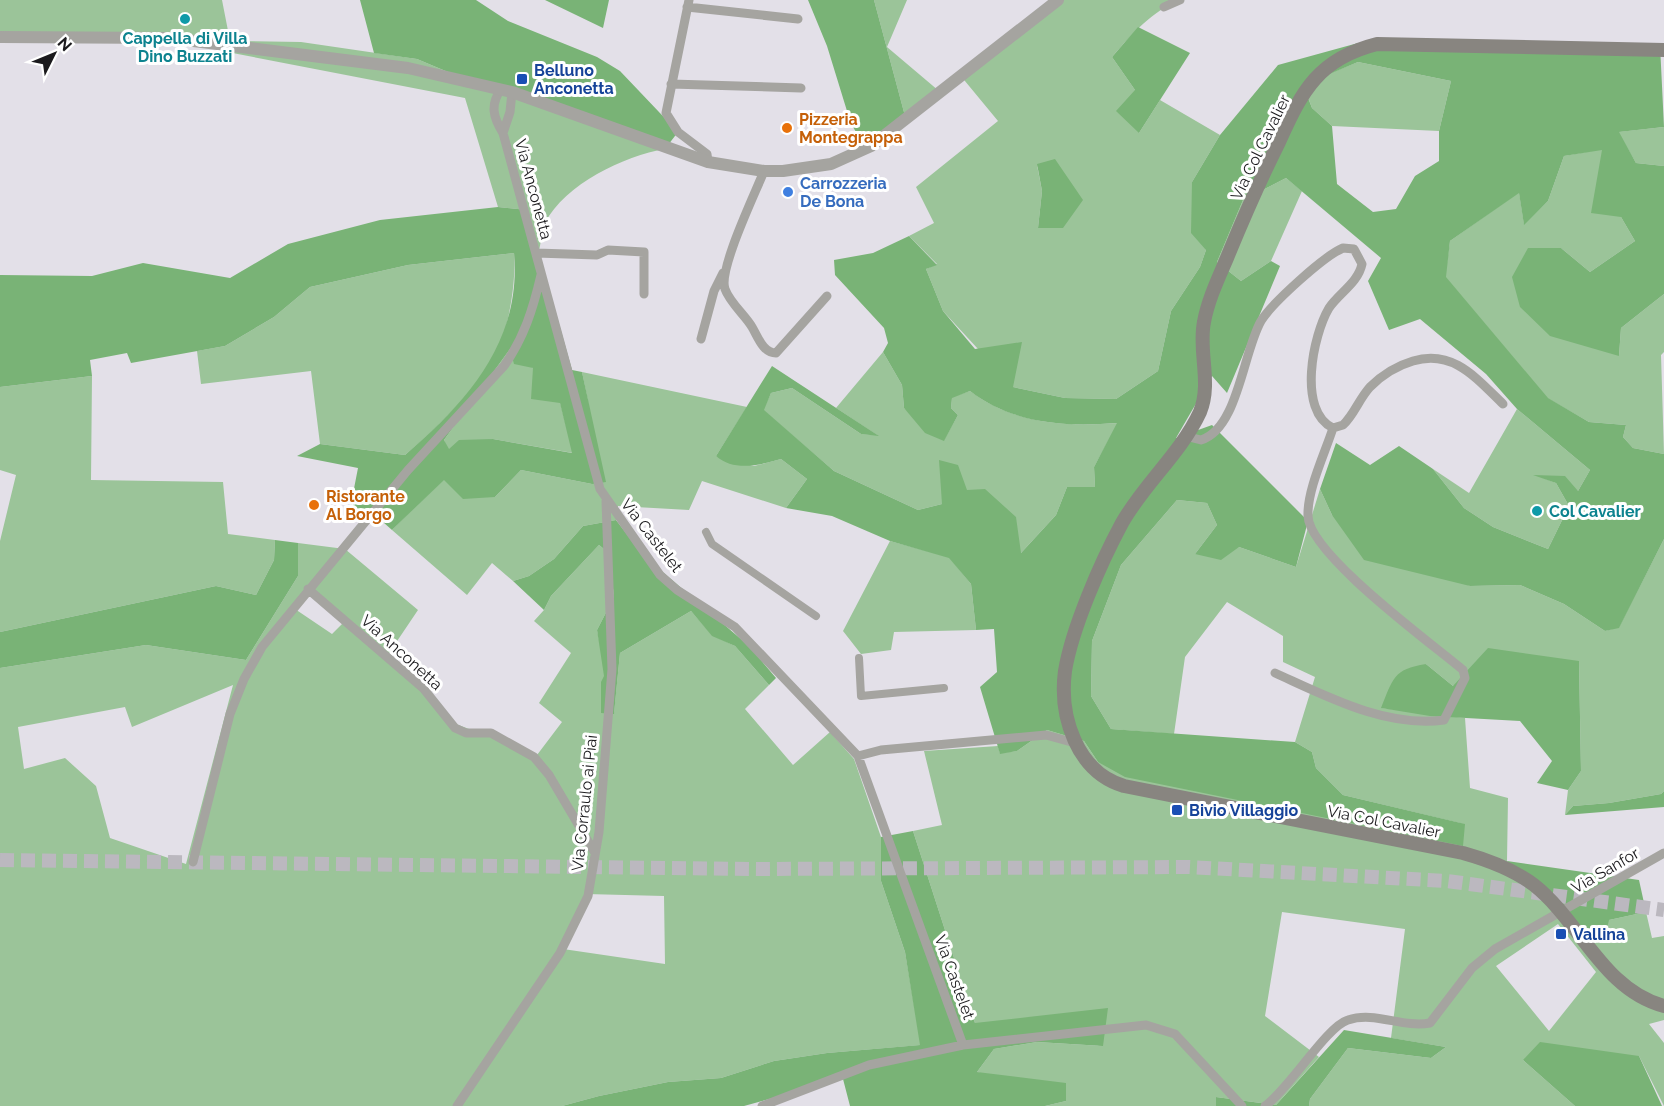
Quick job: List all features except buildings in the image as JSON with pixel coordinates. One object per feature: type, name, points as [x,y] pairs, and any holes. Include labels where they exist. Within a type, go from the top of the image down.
[{"type":"main road","name":"Via Col Cavalier","points":[[1664,50],[1377,44],[1357,50],[1328,67],[1309,87],[1293,113],[1236,235],[1208,304],[1202,331],[1204,396],[1199,412],[1185,436],[1122,524],[1086,606],[1068,658],[1064,681],[1068,720],[1075,743],[1084,758],[1098,773],[1124,786],[1484,859],[1506,868],[1535,886],[1614,976],[1640,997],[1664,1006]]},
{"type":"street","points":[[0,37],[170,38],[380,63],[506,90],[708,162],[764,171],[813,168],[841,160],[871,146],[1058,0]]},
{"type":"street","points":[[1164,7],[1180,0]]},
{"type":"street","points":[[708,162],[704,151],[678,132],[669,121],[666,107],[688,4],[798,19]]},
{"type":"street","points":[[671,84],[801,88]]},
{"type":"street","name":"Via Anconetta","points":[[503,133],[510,112],[506,90]]},
{"type":"street","name":"Via Anconetta","points":[[506,90],[493,107],[503,133],[600,489],[606,501]]},
{"type":"street","points":[[701,339],[714,291],[764,171]]},
{"type":"street","points":[[1185,436],[1201,440],[1220,428],[1227,417],[1262,321],[1280,299],[1332,254],[1348,247],[1361,259],[1361,269],[1325,315],[1315,346],[1311,370],[1312,393],[1316,410],[1322,421],[1333,428]]},
{"type":"street","name":"Via Anconetta","points":[[536,253],[597,255],[608,250],[644,252],[644,294]]},
{"type":"street","name":"Via Anconetta","points":[[193,862],[237,694],[262,647],[408,470],[504,366],[517,347],[529,321],[541,273]]},
{"type":"street","points":[[723,273],[728,294],[766,350],[772,353],[776,353],[827,296]]},
{"type":"street","points":[[1275,673],[1377,714],[1430,722],[1444,720],[1465,678],[1463,670],[1338,565],[1311,531],[1309,507],[1333,428],[1346,422],[1369,388],[1388,372],[1426,358],[1445,358],[1462,367],[1503,404]]},
{"type":"street","name":"Via Castelet","points":[[606,501],[660,574],[677,590],[735,627],[858,756],[963,1045],[869,1065],[762,1106]]},
{"type":"street","name":"Via Corraulo ai Piai","points":[[457,1106],[538,988],[573,930],[588,896],[595,853],[612,669],[606,501]]},
{"type":"street","points":[[706,532],[712,544],[816,616]]},
{"type":"street","name":"Via Anconetta","points":[[308,589],[423,688],[455,728],[466,733],[491,733],[534,757],[546,770],[595,853]]},
{"type":"street","points":[[859,658],[861,696],[944,688]]},
{"type":"street","points":[[858,756],[881,750],[1046,735],[1075,743]]},
{"type":"street","name":"Via Sanfor","points":[[1265,1106],[1289,1083],[1332,1030],[1346,1020],[1372,1016],[1416,1026],[1430,1023],[1461,981],[1483,957],[1664,853]]},
{"type":"street","points":[[963,1045],[1146,1024],[1175,1034],[1242,1106]]},
{"type":"green space","points":[[0,0],[222,0],[230,41],[301,42],[417,59],[455,75],[665,149],[614,165],[581,184],[566,196],[545,223],[539,251],[527,210],[498,207],[465,98],[222,51],[229,42],[0,35]]},
{"type":"green space","points":[[360,0],[476,0],[508,21],[597,57],[620,71],[678,132],[665,149],[455,75],[417,59],[374,53]]},
{"type":"green space","points":[[545,0],[609,0],[603,28]]},
{"type":"green space","points":[[808,0],[874,0],[905,116],[865,146],[851,124],[827,46]]},
{"type":"green space","points":[[874,0],[907,0],[887,47],[939,91],[905,116]]},
{"type":"green space","points":[[1053,0],[1180,0],[1151,17],[1112,57],[1135,90],[1139,133],[1160,100],[1220,135],[1192,182],[1206,250],[1200,267],[1171,311],[1158,371],[1116,399],[1065,398],[1013,387],[943,311],[926,269],[937,264],[909,236],[934,223],[916,187],[998,121],[960,75]],"holes":[[[1037,165],[1063,228],[1038,228],[1042,191]]]},
{"type":"green space","points":[[1138,27],[1190,53],[1139,133],[1116,111],[1135,90],[1112,57]]},
{"type":"green space","points":[[1358,43],[1660,45],[1664,127],[1619,132],[1636,163],[1664,166],[1664,294],[1621,328],[1619,356],[1550,336],[1520,307],[1512,277],[1528,248],[1561,248],[1590,272],[1635,241],[1621,217],[1591,213],[1602,150],[1564,156],[1548,201],[1524,225],[1519,193],[1450,241],[1446,277],[1548,398],[1589,422],[1626,425],[1623,437],[1633,448],[1664,454],[1664,539],[1619,628],[1605,631],[1564,604],[1520,585],[1470,586],[1364,560],[1332,515],[1320,489],[1336,443],[1370,465],[1399,446],[1433,469],[1464,508],[1493,527],[1548,549],[1569,506],[1556,483],[1533,475],[1565,476],[1578,491],[1590,470],[1517,409],[1486,374],[1420,319],[1389,330],[1368,281],[1381,258],[1286,178],[1243,200],[1217,262],[1241,281],[1271,261],[1280,266],[1227,393],[1212,376],[1176,438],[1212,425],[1308,521],[1296,567],[1239,547],[1221,560],[1195,554],[1217,525],[1207,503],[1177,500],[1121,565],[1092,641],[1091,696],[1111,729],[1295,742],[1312,752],[1316,768],[1343,795],[1465,824],[1463,846],[1125,777],[1098,762],[1084,741],[1047,730],[1017,751],[1000,754],[980,687],[997,672],[994,629],[976,630],[971,584],[949,558],[890,541],[832,516],[786,508],[807,479],[781,459],[756,465],[739,466],[716,456],[772,366],[879,436],[861,434],[792,388],[771,393],[764,410],[834,471],[918,510],[942,504],[939,460],[958,465],[967,490],[985,489],[1016,517],[1021,553],[1056,515],[1067,487],[1095,487],[1094,467],[1117,423],[1078,424],[1040,421],[1004,410],[970,391],[952,398],[951,408],[958,415],[944,441],[925,433],[904,408],[902,385],[883,352],[888,343],[884,328],[835,275],[834,260],[873,253],[909,236],[937,265],[926,269],[943,311],[975,349],[1022,342],[1013,387],[1065,398],[1116,399],[1158,371],[1171,311],[1200,267],[1206,250],[1191,233],[1192,182],[1220,135],[1278,65]],"holes":[[[1358,62],[1451,81],[1439,131],[1439,161],[1415,176],[1396,209],[1373,212],[1337,184],[1332,126],[1312,108],[1303,85]]]},
{"type":"green space","points":[[1358,62],[1451,81],[1439,131],[1332,126],[1312,108],[1303,84]]},
{"type":"green space","points":[[1664,127],[1664,166],[1636,163],[1618,132]]},
{"type":"green space","points":[[1602,149],[1621,217],[1635,241],[1590,272],[1561,248],[1619,356],[1621,328],[1664,294],[1664,352],[1661,355],[1664,454],[1633,448],[1623,437],[1626,425],[1589,422],[1547,398],[1445,277],[1450,241],[1519,192],[1524,224],[1548,201],[1564,156]]},
{"type":"green space","points":[[1055,159],[1083,200],[1063,228],[1038,228],[1042,191],[1037,164]]},
{"type":"green space","points":[[1286,178],[1302,191],[1271,261],[1241,281],[1217,262],[1243,200]]},
{"type":"green space","points":[[498,207],[527,210],[572,370],[582,372],[606,482],[592,484],[521,470],[495,497],[463,499],[444,480],[392,530],[375,515],[350,509],[358,468],[297,456],[320,444],[405,455],[428,435],[469,391],[486,367],[499,342],[509,314],[514,285],[514,253],[408,265],[310,287],[274,317],[225,346],[131,363],[127,353],[90,360],[92,376],[0,387],[0,275],[92,276],[143,263],[230,278],[288,244],[380,220]],"holes":[[[510,349],[514,364],[533,368],[531,399],[560,403],[572,453],[493,439],[459,440],[449,449],[444,440]]]},
{"type":"green space","points":[[514,253],[510,311],[495,358],[459,404],[405,455],[320,444],[311,371],[201,384],[197,351],[225,346],[274,317],[310,287],[408,265]]},
{"type":"green space","points":[[510,349],[533,368],[560,402],[573,453],[493,439],[448,450],[444,440]]},
{"type":"green space","points":[[883,352],[902,385],[904,408],[944,440],[958,415],[951,408],[952,397],[970,391],[987,402],[1022,417],[1059,423],[1118,423],[1094,467],[1095,487],[1067,487],[1056,515],[1020,554],[942,504],[918,510],[834,471],[763,410],[771,393],[792,388],[861,434],[877,435],[836,408]]},
{"type":"green space","points":[[582,372],[747,407],[716,456],[754,466],[781,459],[807,479],[786,508],[702,481],[689,510],[618,506],[616,520],[583,526],[554,559],[529,576],[513,581],[492,563],[467,595],[392,530],[444,479],[495,497],[521,470],[592,484],[588,401]]},
{"type":"green space","points":[[92,376],[91,480],[223,482],[228,534],[275,540],[274,560],[256,595],[216,586],[0,632],[0,541],[16,475],[0,470],[0,387]]},
{"type":"green space","points":[[1517,409],[1590,470],[1578,491],[1536,475],[1556,483],[1569,506],[1548,549],[1493,527],[1464,508],[1433,469],[1469,493]]},
{"type":"green space","points":[[1320,489],[1332,515],[1470,586],[1520,585],[1564,604],[1605,631],[1619,627],[1664,539],[1664,791],[1661,794],[1609,803],[1573,806],[1565,815],[1568,790],[1581,771],[1579,661],[1453,686],[1426,664],[1382,708],[1465,718],[1470,788],[1508,798],[1507,861],[1609,920],[1646,912],[1652,938],[1664,936],[1664,1020],[1649,1024],[1664,1043],[1664,1106],[1639,1056],[1523,1060],[1575,1106],[1309,1106],[1310,1099],[1348,1048],[1431,1058],[1446,1047],[1391,1038],[1405,929],[1282,912],[1265,1016],[1319,1057],[1276,1105],[1216,1097],[1216,1106],[1045,1106],[1066,1101],[977,1072],[994,1049],[1037,1042],[1103,1046],[975,1023],[913,831],[942,825],[924,751],[998,746],[1000,753],[1017,751],[1047,730],[1084,741],[1098,762],[1464,824],[1343,795],[1316,768],[1312,752],[1295,742],[1315,677],[1283,662],[1283,636],[1227,602],[1185,657],[1174,734],[1111,729],[1091,696],[1092,641],[1121,565],[1177,500],[1207,503],[1217,525],[1195,554],[1239,547],[1296,567]],"holes":[[[1558,924],[1596,972],[1549,1031],[1496,966]]]},
{"type":"green space","points":[[616,520],[643,555],[749,646],[776,678],[769,685],[735,646],[712,636],[691,611],[620,653],[614,714],[601,713],[601,682],[604,676],[597,630],[614,597],[609,553],[599,545],[551,596],[544,610],[513,581],[529,576],[554,559],[583,526]]},
{"type":"green space","points":[[275,540],[298,543],[298,576],[246,660],[146,645],[0,668],[0,632],[216,586],[256,595],[274,560]]},
{"type":"green space","points":[[890,541],[949,557],[971,584],[976,630],[894,632],[891,650],[861,654],[843,631]]},
{"type":"green space","points":[[298,543],[345,549],[418,610],[387,656],[456,724],[537,755],[562,722],[539,703],[571,653],[534,621],[544,610],[551,596],[599,545],[609,553],[614,597],[597,630],[614,713],[620,653],[691,611],[712,635],[735,646],[769,685],[745,709],[793,765],[830,732],[854,759],[881,837],[881,881],[905,952],[921,1045],[827,1053],[774,1061],[721,1078],[668,1082],[562,1106],[0,1106],[0,668],[146,645],[246,660],[298,576]],"holes":[[[308,588],[345,621],[332,634],[292,607]],[[233,685],[186,864],[110,838],[96,786],[65,758],[24,769],[18,727],[125,707],[132,727]],[[586,894],[664,896],[665,964],[563,949]]]},
{"type":"green space","points":[[1488,648],[1579,661],[1581,771],[1568,790],[1537,783],[1552,761],[1520,721],[1430,716],[1381,708],[1392,683],[1400,672],[1426,664],[1453,686]]},
{"type":"green space","points":[[1664,791],[1664,807],[1565,815],[1573,806],[1609,803],[1661,794]]},
{"type":"green space","points":[[913,831],[975,1023],[1108,1008],[1103,1046],[1037,1042],[994,1049],[977,1072],[1066,1083],[1066,1101],[1045,1106],[850,1106],[843,1079],[744,1106],[562,1106],[668,1082],[721,1078],[774,1061],[827,1053],[920,1045],[905,952],[881,881],[881,837]]},
{"type":"green space","points":[[1507,861],[1639,880],[1646,912],[1609,920],[1604,941],[1589,937]]},
{"type":"green space","points":[[1344,1030],[1446,1047],[1431,1058],[1348,1048],[1310,1099],[1309,1106],[1216,1106],[1216,1097],[1276,1105]]},
{"type":"green space","points":[[1540,1042],[1639,1056],[1662,1106],[1575,1106],[1523,1060]]},
{"type":"tunnel","points":[[0,860],[756,869],[1189,867],[1447,881],[1664,910]]},
{"type":"place","name":"Cappella di Villa Dino Buzzati","points":[[185,19]]},
{"type":"place","name":"Belluno Anconetta","points":[[522,79]]},
{"type":"place","name":"Pizzeria Montegrappa","points":[[787,128]]},
{"type":"place","name":"Carrozzeria De Bona","points":[[788,192]]},
{"type":"place","name":"Ristorante Al Borgo","points":[[314,505]]},
{"type":"place","name":"Col Cavalier","points":[[1537,511]]},
{"type":"place","name":"Bivio Villaggio","points":[[1177,810]]},
{"type":"place","name":"Vallina","points":[[1561,934]]}]
